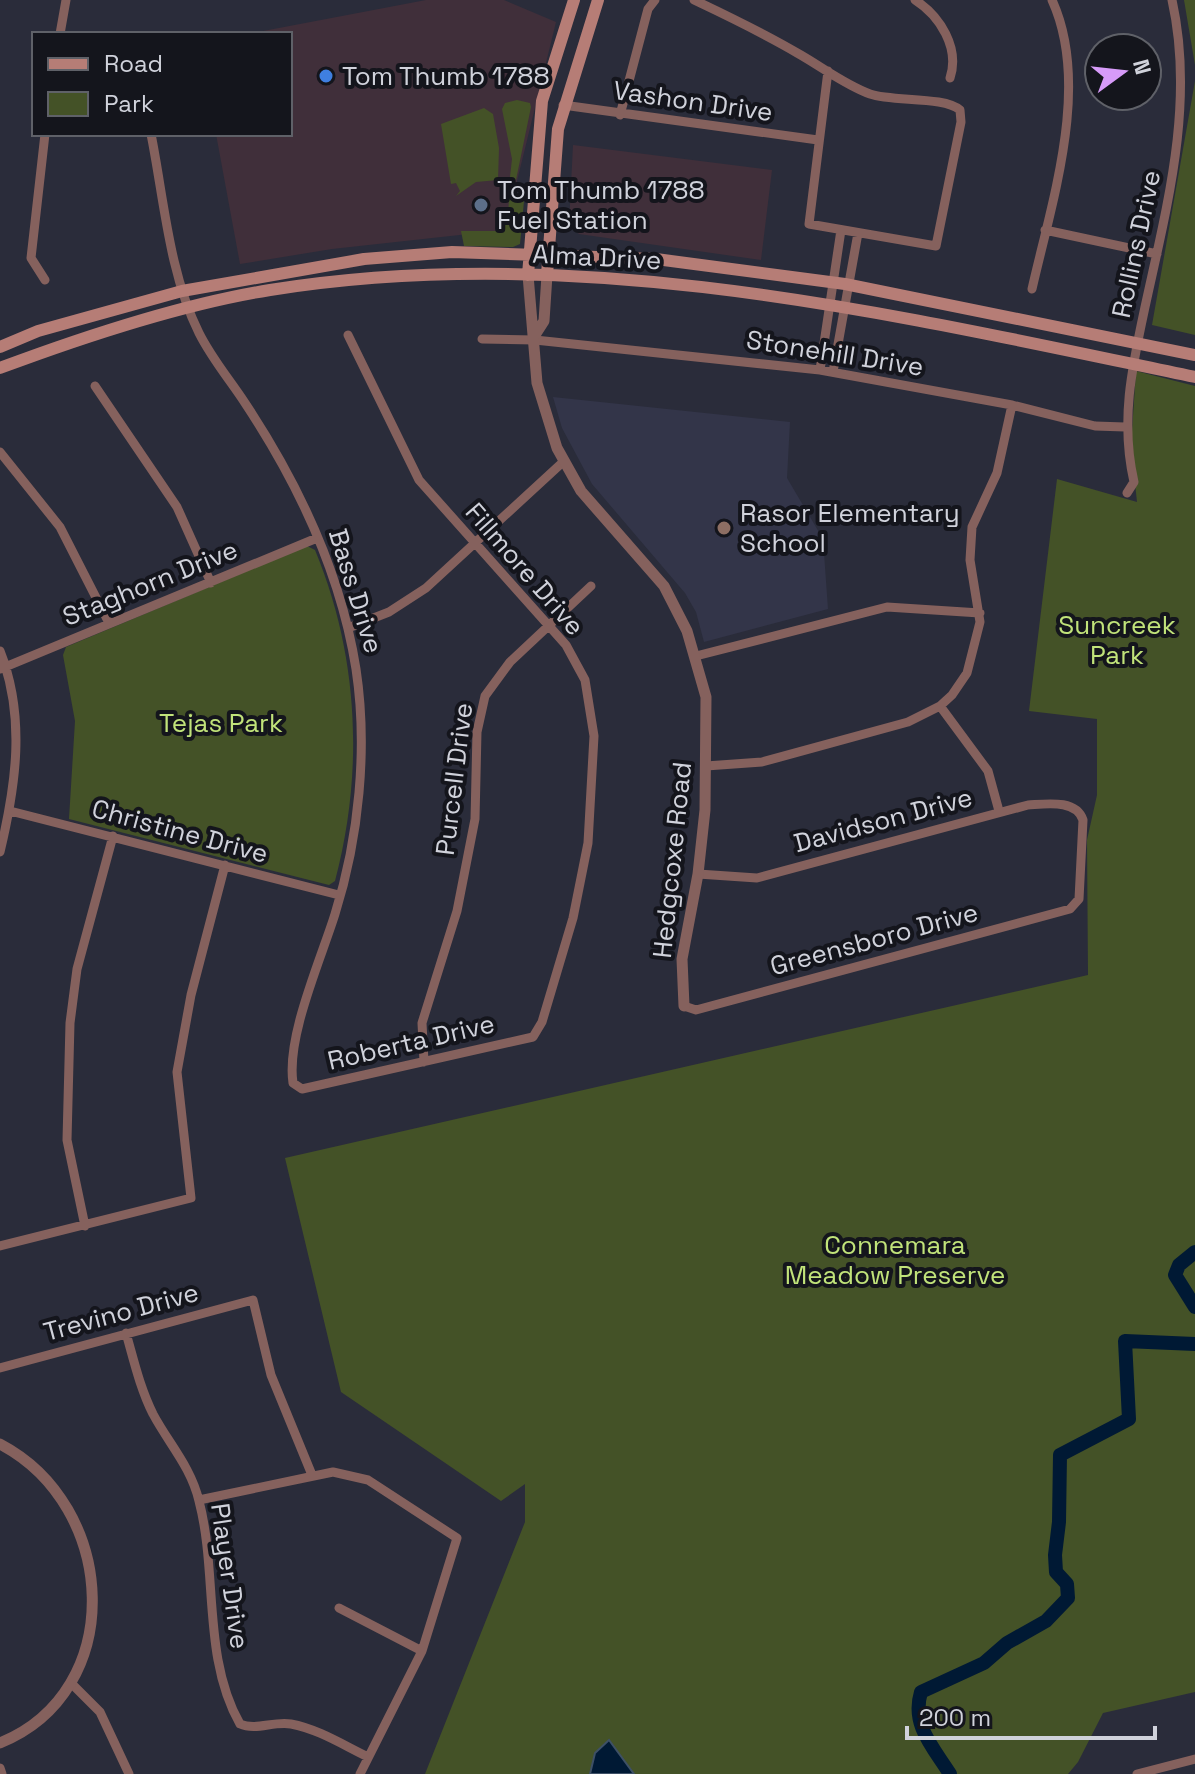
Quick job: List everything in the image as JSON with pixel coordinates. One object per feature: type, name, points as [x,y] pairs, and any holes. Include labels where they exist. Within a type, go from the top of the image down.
[{"type":"main road","name":"Hedgcoxe Road","points":[[528,275],[542,101],[574,0]]},
{"type":"main road","name":"Hedgcoxe Road","points":[[547,275],[554,157],[563,105],[598,0]]},
{"type":"main road","points":[[542,101],[563,105]]},
{"type":"main road","name":"Alma Drive","points":[[0,347],[38,331],[182,291],[364,259],[452,252],[656,259],[835,282],[1195,355]]},
{"type":"main road","points":[[364,259],[367,277]]},
{"type":"main road","points":[[706,286],[709,266]]},
{"type":"main road","name":"Alma Drive","points":[[0,368],[187,307],[269,290],[367,277],[453,273],[547,275],[706,286],[838,307],[1195,377]]},
{"type":"street","points":[[60,32],[66,0]]},
{"type":"street","points":[[620,115],[648,9],[655,0]]},
{"type":"street","points":[[694,0],[828,71],[867,93],[893,100],[950,104],[960,110],[961,122],[936,246],[809,224],[828,71]]},
{"type":"street","points":[[915,0],[942,28],[952,47],[955,60],[950,78]]},
{"type":"street","points":[[1032,289],[1071,98],[1069,56],[1061,21],[1052,0]]},
{"type":"street","name":"Rollins Drive","points":[[1127,493],[1134,482],[1125,427],[1133,364],[1174,179],[1183,96],[1180,36],[1172,0]]},
{"type":"street","name":"Vashon Drive","points":[[563,105],[818,140]]},
{"type":"street","points":[[45,136],[31,258],[45,280]]},
{"type":"street","name":"Bass Drive","points":[[151,136],[187,307],[217,365],[245,403],[308,511],[348,628],[357,678],[358,804],[339,895],[304,1008],[292,1075],[299,1088]]},
{"type":"street","points":[[833,372],[838,307],[835,282],[841,230]]},
{"type":"street","points":[[1045,230],[1157,254]]},
{"type":"street","points":[[820,370],[838,307],[849,284],[858,233]]},
{"type":"street","name":"Hedgcoxe Road","points":[[528,275],[537,383],[546,419],[563,462],[581,491],[664,586],[696,656],[706,697],[706,766],[698,874],[682,959],[684,1006]]},
{"type":"street","name":"Hedgcoxe Road","points":[[535,337],[544,321],[547,275]]},
{"type":"street","name":"Fillmore Drive","points":[[348,335],[419,480],[549,625],[575,661],[591,704],[592,789],[578,900],[542,1022],[533,1037]]},
{"type":"street","name":"Stonehill Drive","points":[[482,339],[535,337],[820,370],[1012,405],[1058,418],[1125,427]]},
{"type":"street","points":[[95,386],[177,507],[211,583]]},
{"type":"street","points":[[706,766],[762,762],[908,722],[940,706],[967,673],[978,634],[980,613],[970,560],[970,539],[975,516],[997,473],[1012,405]]},
{"type":"street","points":[[0,452],[60,527],[109,623]]},
{"type":"street","points":[[348,628],[409,601],[563,462]]},
{"type":"street","name":"Staghorn Drive","points":[[3,668],[317,538]]},
{"type":"street","name":"Purcell Drive","points":[[424,1062],[422,1023],[457,911],[475,819],[477,732],[485,696],[510,662],[591,586]]},
{"type":"street","points":[[696,656],[887,607],[980,613]]},
{"type":"street","points":[[0,651],[17,732],[10,811],[0,852]]},
{"type":"street","points":[[940,706],[988,771],[999,811]]},
{"type":"street","name":"Davidson Drive","points":[[698,874],[757,878],[999,811],[1041,804],[1070,806],[1079,810],[1083,820],[1076,905]]},
{"type":"street","name":"Christine Drive","points":[[10,811],[339,895]]},
{"type":"street","points":[[85,1226],[67,1140],[70,1023],[77,969],[113,836]]},
{"type":"street","points":[[0,1246],[191,1198],[177,1072],[191,995],[225,865]]},
{"type":"street","name":"Greensboro Drive","points":[[684,1006],[696,1010],[1076,905]]},
{"type":"street","name":"Roberta Drive","points":[[299,1088],[306,1090],[533,1037]]},
{"type":"street","name":"Trevino Drive","points":[[0,1368],[253,1300],[271,1375],[312,1475]]},
{"type":"street","name":"Player Drive","points":[[126,1333],[140,1386],[165,1434],[177,1449],[199,1500],[213,1583],[214,1639],[240,1724],[293,1724],[368,1757]]},
{"type":"street","points":[[0,1444],[51,1481],[65,1500],[87,1548],[92,1571],[91,1618],[71,1683],[30,1726],[0,1743]]},
{"type":"street","points":[[199,1500],[333,1472],[368,1480],[457,1538],[422,1651],[360,1774]]},
{"type":"street","points":[[339,1608],[422,1651]]},
{"type":"street","points":[[71,1683],[100,1712],[129,1774]]},
{"type":"street","points":[[1137,1774],[1195,1759]]},
{"type":"street","points":[[0,1768],[2,1774]]},
{"type":"shaded area","points":[[426,0],[504,0],[556,22],[505,230],[332,249],[240,264],[216,136],[292,136],[292,32],[258,32]]},
{"type":"shaded area","points":[[573,145],[772,170],[761,260],[579,234],[569,225]]},
{"type":"shaded area","name":"Rasor Elementary School","points":[[553,397],[790,422],[787,478],[823,539],[828,609],[704,642],[696,612],[685,593],[592,484],[562,428]]},
{"type":"shaded area","points":[[609,1740],[634,1774],[590,1774],[595,1753]]},
{"type":"green space","points":[[1184,0],[1195,0],[1195,65]]},
{"type":"green space","points":[[1195,81],[1195,335],[1152,325]]},
{"type":"green space","points":[[517,100],[530,103],[531,107],[516,180],[510,177],[512,159],[502,109],[505,103]]},
{"type":"green space","points":[[484,108],[493,114],[499,148],[498,180],[476,182],[456,196],[460,191],[456,183],[451,184],[441,124]]},
{"type":"green space","points":[[517,195],[524,201],[520,244],[513,247],[464,246],[461,231],[496,231],[508,221],[509,196]]},
{"type":"green space","name":"Connemara Meadow Preserve","points":[[1136,371],[1195,386],[1195,1692],[1103,1713],[1078,1762],[1068,1774],[425,1774],[525,1522],[525,1484],[501,1501],[341,1392],[285,1158],[1088,975],[1087,840],[1097,795],[1097,719],[1029,711],[1057,479],[1137,502],[1131,446]]},
{"type":"green space","name":"Tejas Park","points":[[307,546],[315,550],[341,631],[352,714],[350,798],[335,881],[329,885],[69,819],[75,721],[63,655],[66,647]]},
{"type":"waterway","points":[[1195,1252],[1179,1265],[1175,1275],[1195,1307]]},
{"type":"waterway","points":[[950,1774],[921,1725],[921,1692],[984,1663],[1007,1643],[1046,1621],[1068,1598],[1067,1584],[1056,1572],[1055,1555],[1060,1455],[1129,1419],[1125,1341],[1195,1344]]},
{"type":"place","name":"Tom Thumb 1788","points":[[326,76]]},
{"type":"place","name":"Tom Thumb 1788 Fuel Station","points":[[481,205]]},
{"type":"place","name":"Rasor Elementary School","points":[[724,528]]},
{"type":"park label","name":"Suncreek Park","points":[[1117,640]]}]
